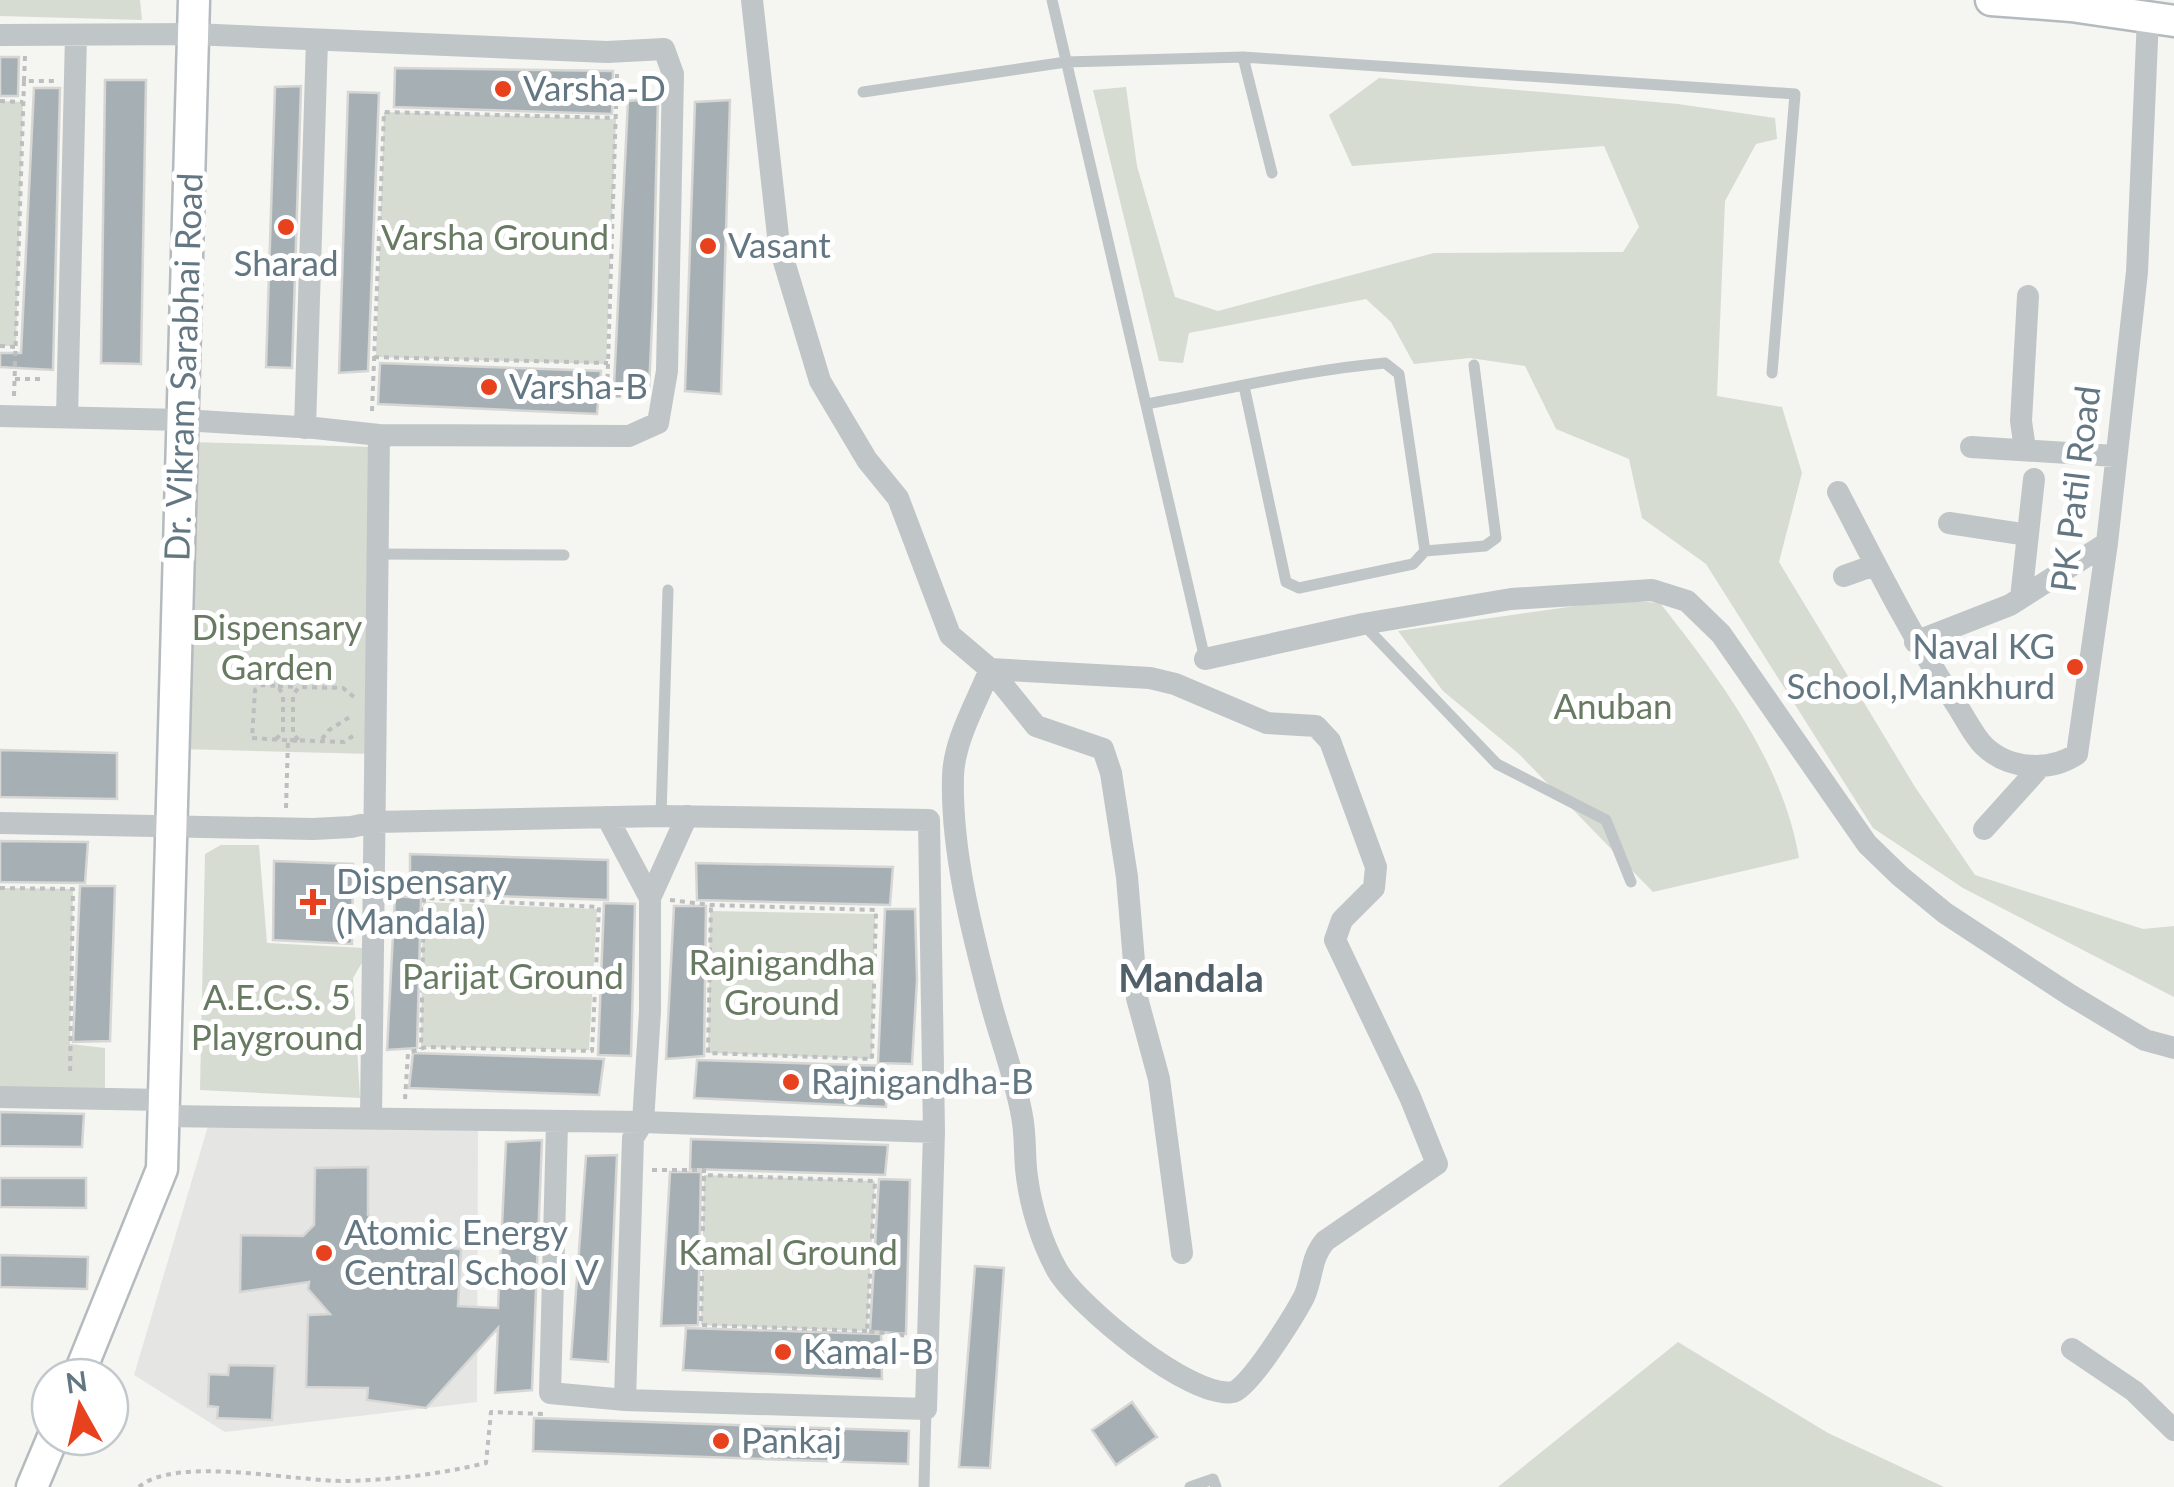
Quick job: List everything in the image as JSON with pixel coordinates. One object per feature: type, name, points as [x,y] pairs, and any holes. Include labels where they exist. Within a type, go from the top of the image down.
[{"type":"street","name":"Dr. Vikram Sarabhai Road","points":[[86,1357],[162,1168],[194,0]]},
{"type":"street","points":[[752,0],[780,245],[820,381],[867,460],[898,498],[950,635],[990,669],[1036,726],[1103,749],[1111,773],[1127,877],[1137,998],[1160,1078],[1182,1254]]},
{"type":"street","points":[[1991,0],[2071,3],[2161,19]]},
{"type":"street","name":"PK Patil Road","points":[[2039,768],[2061,764],[2077,754],[2107,543],[2161,19]]},
{"type":"street","points":[[0,35],[193,34],[607,52],[664,49],[673,74],[664,398],[658,423],[629,436],[375,435],[182,420],[6,416]]},
{"type":"street","points":[[67,417],[76,35]]},
{"type":"street","points":[[305,428],[316,40]]},
{"type":"street","points":[[2025,449],[2021,422],[2028,296]]},
{"type":"street","points":[[371,1118],[378,554],[375,435]]},
{"type":"street","points":[[1971,447],[2115,456]]},
{"type":"street","points":[[2021,598],[2034,480]]},
{"type":"street","points":[[1838,492],[1915,642],[1985,746],[2010,761],[2039,768],[1984,830]]},
{"type":"street","points":[[1949,523],[2028,535]]},
{"type":"street","points":[[1915,642],[2010,606],[2107,543]]},
{"type":"street","points":[[1844,576],[1875,565]]},
{"type":"street","points":[[1205,660],[1362,624],[1510,599],[1652,590],[1687,601],[1721,634],[1868,844],[1900,876],[1945,913],[2070,995],[2145,1040],[2174,1048]]},
{"type":"street","points":[[990,669],[1150,678],[1176,684],[1268,723],[1316,726],[1330,741],[1376,867],[1374,888],[1342,920],[1335,940],[1410,1097],[1437,1164],[1325,1241],[1315,1253],[1305,1294],[1294,1313],[1248,1383],[1234,1392],[1193,1385],[1074,1295],[1038,1227],[1027,1178],[1022,1118],[990,1002],[958,855],[955,753],[990,669]]},
{"type":"street","points":[[0,823],[352,828],[375,822],[661,816],[929,820],[934,1132],[926,1409],[625,1400],[550,1393],[557,1123]]},
{"type":"street","points":[[625,1400],[633,1138],[643,1122],[650,1011],[650,898],[687,816]]},
{"type":"street","points":[[607,817],[650,898]]},
{"type":"street","points":[[0,1097],[371,1118],[934,1132]]},
{"type":"street","points":[[2072,1349],[2134,1391],[2174,1430]]},
{"type":"street","points":[[32,1487],[45,1457]]},
{"type":"lane","points":[[1052,0],[1205,660]]},
{"type":"lane","points":[[1243,58],[1272,173]]},
{"type":"lane","points":[[863,92],[1066,62],[1243,58],[1795,94],[1772,373]]},
{"type":"lane","points":[[1146,404],[1385,363],[1399,374],[1425,551]]},
{"type":"lane","points":[[1244,386],[1286,582],[1299,588],[1413,564],[1425,551],[1485,546],[1496,538],[1474,365]]},
{"type":"lane","points":[[378,554],[564,555]]},
{"type":"lane","points":[[661,816],[668,590]]},
{"type":"lane","points":[[1362,624],[1496,764],[1606,820],[1631,882]]},
{"type":"lane","points":[[924,1487],[926,1409]]},
{"type":"lane","points":[[1190,1487],[1213,1479],[1216,1487]]},
{"type":"path","points":[[618,49],[606,395],[664,398]]},
{"type":"path","points":[[6,416],[16,346],[24,81],[74,80]]},
{"type":"path","points":[[0,101],[23,102]]},
{"type":"path","points":[[375,435],[374,358],[384,112],[615,118]]},
{"type":"path","points":[[0,346],[16,346]]},
{"type":"path","points":[[374,358],[608,363]]},
{"type":"path","points":[[14,379],[68,378]]},
{"type":"path","points":[[321,742],[329,730],[354,715],[352,736],[344,742],[321,742],[252,738],[255,690],[262,685],[343,688],[354,697]]},
{"type":"path","points":[[276,739],[284,732],[284,695],[278,686]]},
{"type":"path","points":[[299,687],[293,695],[293,734],[300,741]]},
{"type":"path","points":[[285,828],[288,740],[300,741]]},
{"type":"path","points":[[0,888],[72,889],[70,1098]]},
{"type":"path","points":[[403,1119],[408,1053],[420,1049],[592,1051],[599,907],[424,898],[420,1049]]},
{"type":"path","points":[[650,898],[711,905],[876,910],[872,1059],[708,1053],[711,905]]},
{"type":"path","points":[[632,1170],[704,1170],[701,1325],[867,1330],[928,1338]]},
{"type":"path","points":[[704,1176],[875,1180],[867,1330]]},
{"type":"path","points":[[139,1487],[149,1478],[185,1472],[344,1481],[444,1474],[486,1463]]},
{"type":"shaded area","name":"Atomic Energy Central School V","points":[[208,1126],[478,1130],[477,1402],[225,1432],[134,1375]]},
{"type":"green space","points":[[0,0],[140,0],[142,20],[0,16]]},
{"type":"green space","points":[[1379,78],[1678,104],[1775,118],[1777,139],[1756,144],[1725,201],[1717,396],[1782,407],[1802,473],[1779,562],[1915,787],[1975,875],[2143,929],[2174,926],[2174,997],[1963,888],[1873,828],[1706,564],[1642,518],[1629,459],[1556,429],[1525,366],[1470,358],[1414,364],[1391,322],[1366,299],[1189,333],[1183,363],[1159,361],[1093,90],[1126,87],[1137,166],[1175,297],[1218,311],[1434,253],[1623,252],[1639,227],[1604,146],[1352,166],[1329,115]]},
{"type":"green space","points":[[0,101],[23,102],[16,346],[0,346]]},
{"type":"green space","name":"Varsha Ground","points":[[384,112],[616,119],[606,364],[376,357]]},
{"type":"green space","name":"Dispensary Garden","points":[[187,442],[374,447],[373,754],[178,749]]},
{"type":"green space","name":"Anuban","points":[[1618,600],[1660,603],[1726,691],[1779,788],[1799,858],[1653,892],[1519,754],[1443,691],[1398,631]]},
{"type":"green space","name":"A.E.C.S. 5 Playground","points":[[221,845],[259,845],[267,943],[364,948],[363,961],[353,978],[360,1098],[200,1090],[205,854]]},
{"type":"green space","points":[[0,888],[73,889],[70,1044],[105,1048],[105,1093],[0,1091]]},
{"type":"green space","name":"Parijat Ground","points":[[423,902],[597,909],[589,1050],[421,1047]]},
{"type":"green space","name":"Rajnigandha Ground","points":[[710,911],[875,914],[872,1059],[708,1053]]},
{"type":"green space","name":"Kamal Ground","points":[[704,1175],[875,1181],[867,1331],[701,1325]]},
{"type":"green space","points":[[1678,1342],[1828,1433],[1944,1487],[1498,1487]]},
{"type":"building","points":[[0,57],[19,57],[18,96],[0,96]]},
{"type":"building","name":"Varsha-D","points":[[395,68],[613,71],[612,114],[394,107]]},
{"type":"building","points":[[105,80],[146,80],[141,364],[101,363]]},
{"type":"building","name":"Sharad","points":[[301,86],[292,368],[266,367],[275,87]]},
{"type":"building","points":[[34,88],[60,88],[53,370],[0,367],[0,353],[21,353]]},
{"type":"building","points":[[348,92],[379,93],[368,371],[339,373]]},
{"type":"building","points":[[658,98],[649,389],[614,385],[628,101]]},
{"type":"building","name":"Vasant","points":[[730,100],[721,394],[685,391],[695,102]]},
{"type":"building","name":"Varsha-B","points":[[380,363],[601,371],[597,414],[378,404]]},
{"type":"building","points":[[0,750],[117,753],[117,799],[0,797]]},
{"type":"building","points":[[0,841],[88,842],[85,883],[0,882]]},
{"type":"building","points":[[410,854],[608,860],[608,900],[410,893]]},
{"type":"building","name":"Dispensary (Mandala)","points":[[274,861],[353,864],[352,944],[273,940]]},
{"type":"building","points":[[696,863],[893,867],[890,905],[697,900]]},
{"type":"building","points":[[80,886],[115,886],[110,1041],[73,1042]]},
{"type":"building","points":[[395,896],[421,898],[417,1048],[387,1050]]},
{"type":"building","points":[[604,903],[635,904],[631,1056],[598,1055]]},
{"type":"building","points":[[674,906],[706,906],[704,1056],[666,1059]]},
{"type":"building","points":[[885,909],[915,909],[917,980],[912,1064],[878,1063]]},
{"type":"building","points":[[413,1053],[604,1059],[599,1095],[409,1088]]},
{"type":"building","name":"Rajnigandha-B","points":[[697,1060],[887,1066],[886,1107],[694,1098]]},
{"type":"building","points":[[0,1112],[84,1114],[82,1147],[0,1146]]},
{"type":"building","points":[[691,1139],[888,1145],[885,1175],[690,1169]]},
{"type":"building","points":[[542,1140],[532,1390],[495,1393],[498,1328],[426,1408],[367,1400],[368,1388],[306,1387],[308,1315],[330,1314],[308,1289],[309,1282],[240,1292],[241,1235],[303,1236],[314,1225],[315,1168],[368,1167],[368,1215],[396,1243],[461,1249],[458,1306],[498,1308],[506,1142]]},
{"type":"building","points":[[617,1155],[608,1362],[571,1359],[586,1156]]},
{"type":"building","points":[[670,1172],[701,1172],[698,1325],[661,1326]]},
{"type":"building","points":[[0,1178],[86,1178],[86,1208],[0,1207]]},
{"type":"building","points":[[879,1179],[910,1180],[906,1334],[870,1331]]},
{"type":"building","points":[[0,1255],[88,1257],[87,1289],[0,1287]]},
{"type":"building","points":[[975,1266],[1004,1268],[990,1468],[959,1467]]},
{"type":"building","name":"Kamal-B","points":[[686,1328],[881,1334],[882,1379],[683,1370]]},
{"type":"building","points":[[229,1365],[275,1366],[272,1420],[217,1418],[218,1407],[208,1406],[209,1374],[228,1375]]},
{"type":"building","points":[[1132,1402],[1157,1437],[1116,1465],[1092,1430]]},
{"type":"building","name":"Pankaj","points":[[534,1418],[909,1431],[908,1464],[533,1451]]},
{"type":"place","name":"Varsha-D","points":[[503,89]]},
{"type":"place","name":"Sharad","points":[[286,227]]},
{"type":"place","name":"Vasant","points":[[708,246]]},
{"type":"place","name":"Varsha-B","points":[[489,387]]},
{"type":"place","name":"Naval KG School,Mankhurd","points":[[2075,667]]},
{"type":"place","name":"Dispensary (Mandala)","points":[[313,902]]},
{"type":"place","name":"Rajnigandha-B","points":[[791,1082]]},
{"type":"place","name":"Atomic Energy Central School V","points":[[324,1253]]},
{"type":"place","name":"Kamal-B","points":[[783,1352]]},
{"type":"place","name":"Pankaj","points":[[721,1441]]},
{"type":"district","name":"Mandala","points":[[1191,979]]}]
